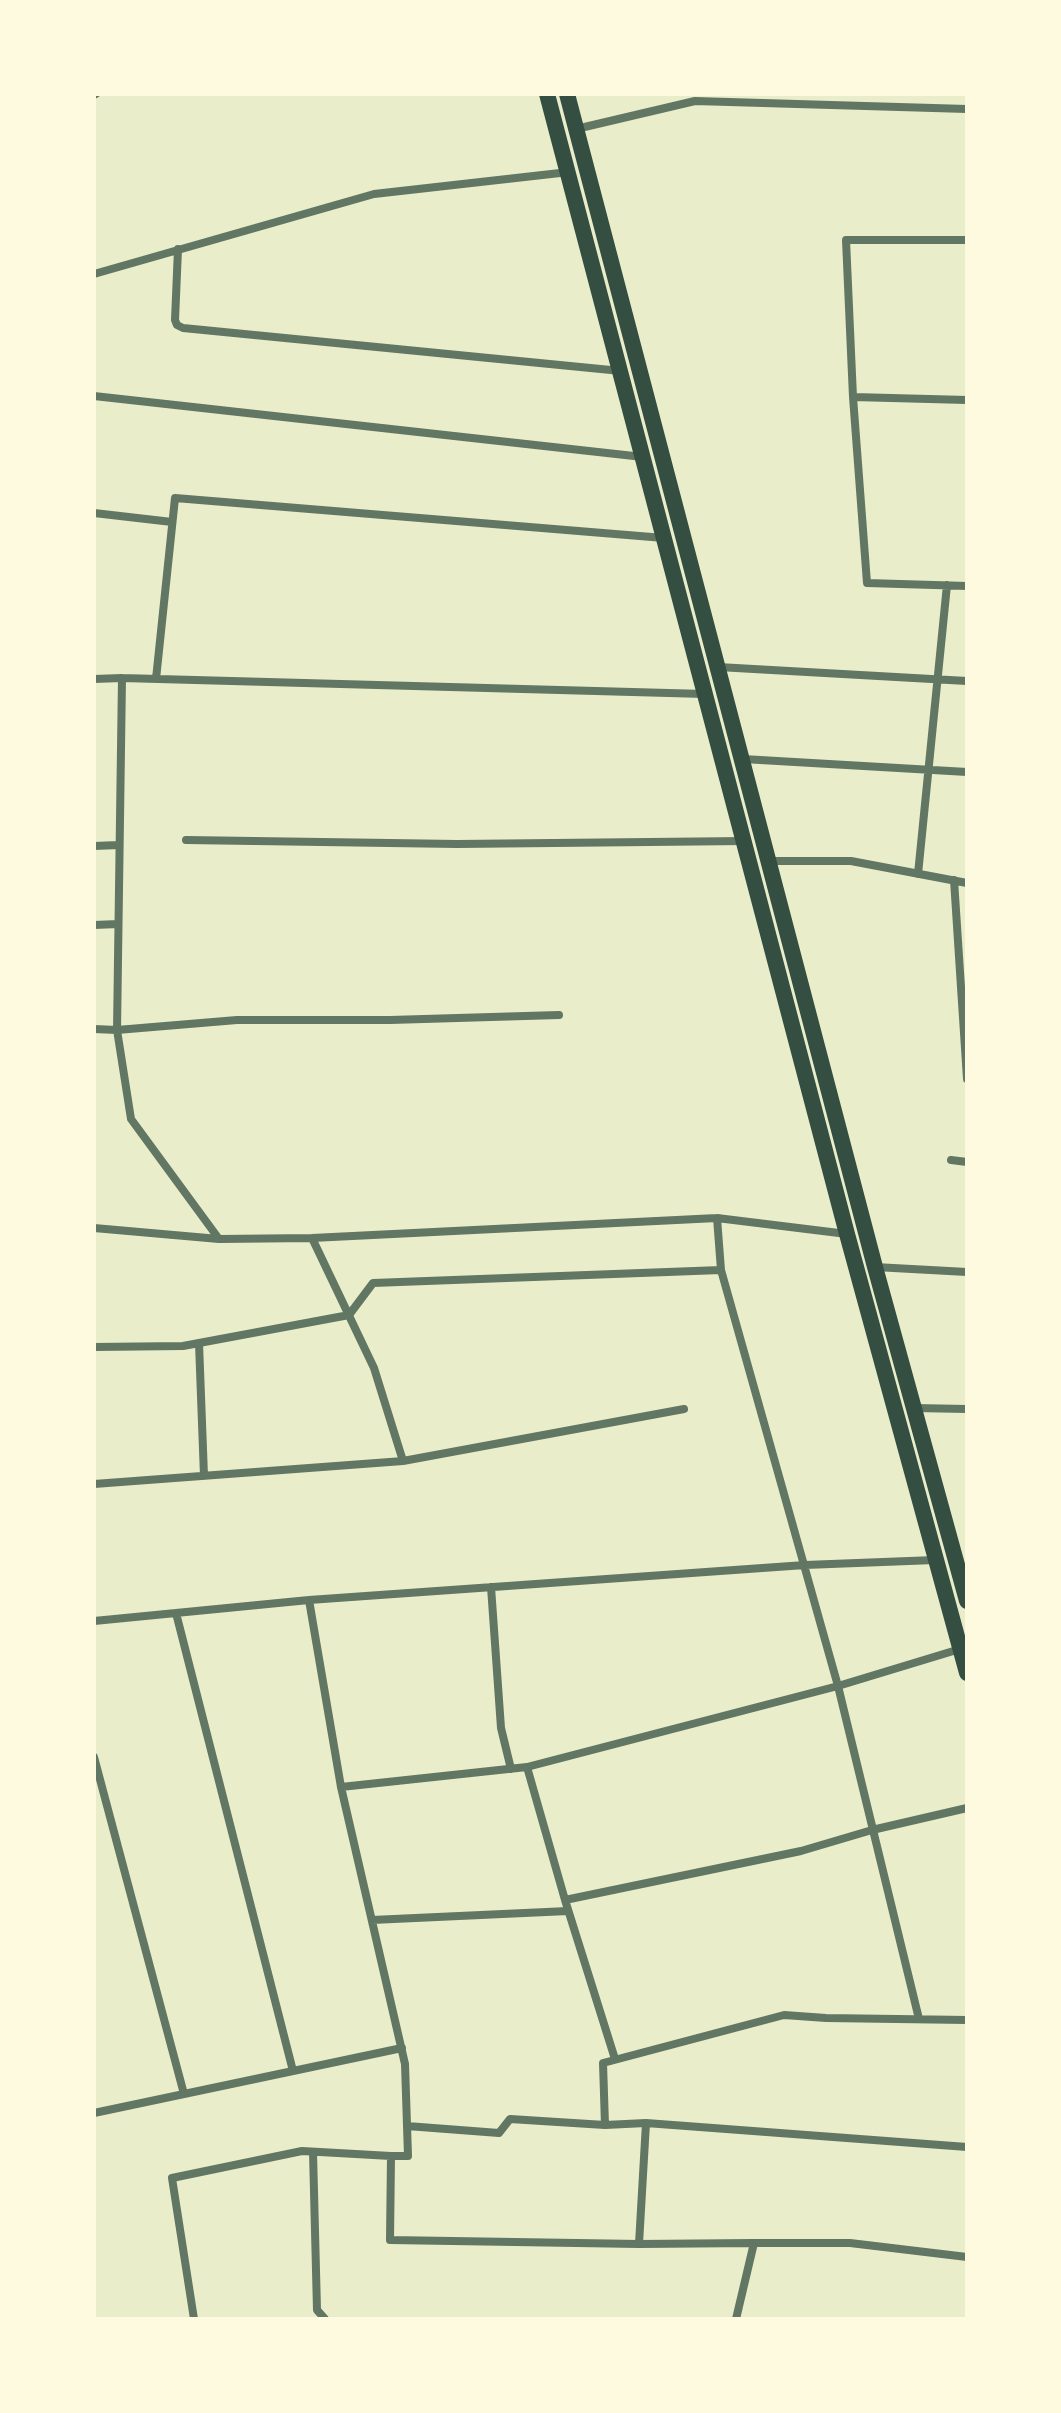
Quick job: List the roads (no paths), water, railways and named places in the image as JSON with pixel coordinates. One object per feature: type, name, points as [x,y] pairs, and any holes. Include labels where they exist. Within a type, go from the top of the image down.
[{"type":"highway","points":[[547,94],[847,1234],[967,1673]]},
{"type":"highway","points":[[567,94],[875,1267],[967,1601]]},
{"type":"highway","points":[[628,394],[645,390]]},
{"type":"highway","points":[[760,900],[778,895]]},
{"type":"highway","points":[[803,1067],[821,1062]]},
{"type":"highway","points":[[889,1386],[907,1381]]},
{"type":"highway","points":[[919,1498],[937,1493]]},
{"type":"street","points":[[576,129],[695,101],[967,109]]},
{"type":"street","points":[[94,274],[374,194],[569,172]]},
{"type":"street","points":[[967,240],[846,240],[853,397],[867,583],[967,586]]},
{"type":"street","points":[[178,249],[175,320],[183,328],[622,371]]},
{"type":"street","points":[[94,396],[644,458]]},
{"type":"street","points":[[853,397],[967,400]]},
{"type":"street","points":[[156,679],[175,498],[665,538]]},
{"type":"street","points":[[94,513],[172,522]]},
{"type":"street","points":[[918,874],[947,585]]},
{"type":"street","points":[[718,667],[967,681]]},
{"type":"street","points":[[122,678],[117,1030],[131,1119],[219,1239]]},
{"type":"street","points":[[94,679],[706,694]]},
{"type":"street","points":[[743,759],[967,772]]},
{"type":"street","points":[[186,840],[457,844],[745,841]]},
{"type":"street","points":[[94,846],[119,845]]},
{"type":"street","points":[[769,861],[851,861],[967,883]]},
{"type":"street","points":[[954,880],[965,1007],[967,1079]]},
{"type":"street","points":[[94,925],[118,924]]},
{"type":"street","points":[[94,1029],[117,1030],[237,1020],[559,1015]]},
{"type":"street","points":[[951,1160],[967,1162]]},
{"type":"street","points":[[94,1228],[219,1239],[312,1238],[717,1218],[847,1234]]},
{"type":"street","points":[[717,1218],[721,1270],[838,1686],[919,2019]]},
{"type":"street","points":[[312,1238],[374,1368],[403,1461]]},
{"type":"street","points":[[875,1267],[967,1272]]},
{"type":"street","points":[[94,1347],[183,1346],[349,1315],[373,1283],[721,1270]]},
{"type":"street","points":[[199,1343],[204,1476]]},
{"type":"street","points":[[914,1408],[967,1409]]},
{"type":"street","points":[[94,1484],[403,1461],[684,1409]]},
{"type":"street","points":[[94,1621],[309,1600],[805,1565],[936,1560]]},
{"type":"street","points":[[491,1587],[501,1728],[511,1769]]},
{"type":"street","points":[[194,2319],[172,2178],[302,2151],[408,2156],[405,2064],[341,1787],[309,1600]]},
{"type":"street","points":[[176,1613],[293,2071]]},
{"type":"street","points":[[341,1787],[527,1767],[838,1686],[960,1649]]},
{"type":"street","points":[[94,1757],[184,2094]]},
{"type":"street","points":[[527,1767],[615,2059]]},
{"type":"street","points":[[565,1900],[801,1851],[872,1830],[967,1808]]},
{"type":"street","points":[[372,1920],[568,1911]]},
{"type":"street","points":[[605,2125],[603,2063],[615,2059],[784,2015],[967,2020]]},
{"type":"street","points":[[94,2113],[402,2048]]},
{"type":"street","points":[[407,2126],[499,2133],[510,2119],[605,2125],[646,2123],[967,2147]]},
{"type":"street","points":[[639,2244],[646,2123]]},
{"type":"street","points":[[313,2152],[317,2310],[325,2319]]},
{"type":"street","points":[[391,2156],[390,2240],[850,2243],[967,2257]]},
{"type":"street","points":[[736,2319],[754,2243]]}]
